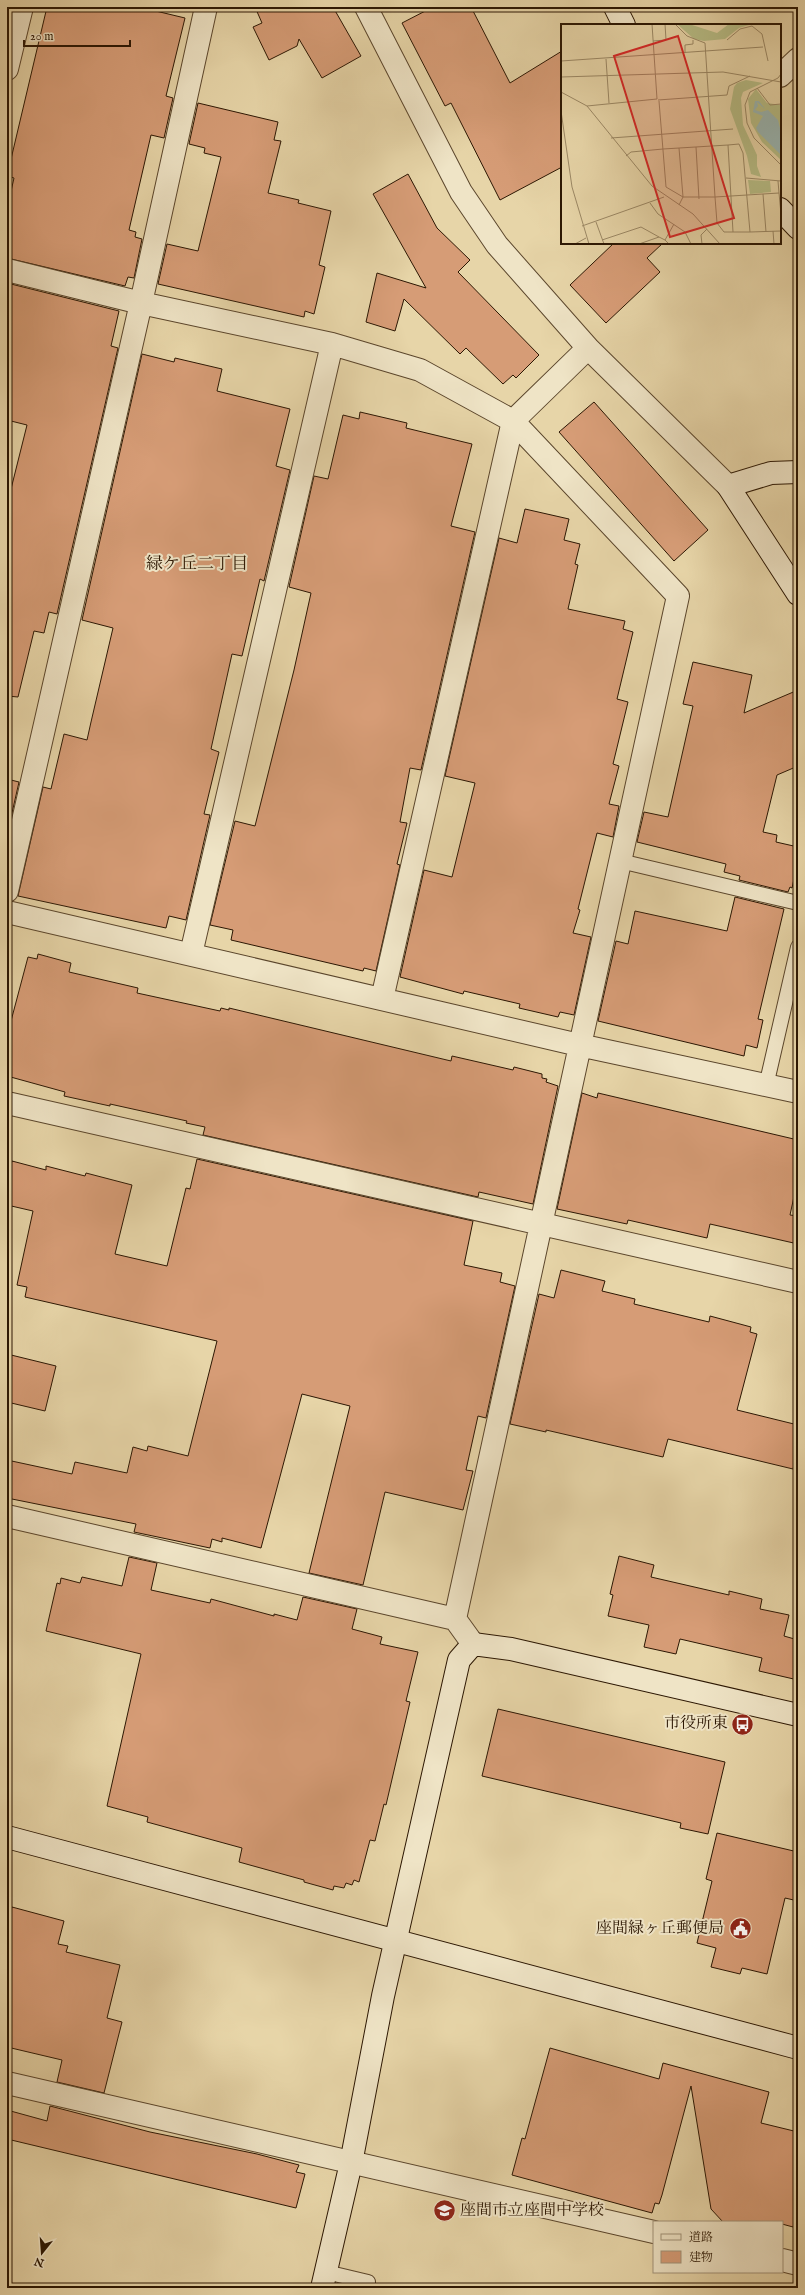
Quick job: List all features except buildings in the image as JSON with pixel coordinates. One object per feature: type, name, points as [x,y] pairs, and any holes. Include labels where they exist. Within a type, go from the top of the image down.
[{"type":"street","points":[[7,69],[22,7]]},
{"type":"street","points":[[7,891],[141,303],[206,7]]},
{"type":"street","points":[[366,7],[461,192],[497,245],[588,348],[728,486],[798,594]]},
{"type":"street","points":[[615,7],[624,24]]},
{"type":"street","points":[[781,75],[798,59]]},
{"type":"street","points":[[781,210],[798,228]]},
{"type":"street","points":[[7,270],[141,303],[332,344],[420,370],[513,421],[678,596],[454,1619]]},
{"type":"street","points":[[191,954],[332,344]]},
{"type":"street","points":[[382,999],[513,421],[588,348]]},
{"type":"street","points":[[728,486],[772,473],[798,472]]},
{"type":"street","points":[[7,912],[579,1045],[798,1092]]},
{"type":"street","points":[[7,1103],[798,1282]]},
{"type":"street","points":[[7,1516],[454,1619],[473,1644],[511,1649],[798,1714]]},
{"type":"street","points":[[324,2280],[351,2163],[383,1996],[460,1660],[473,1644]]},
{"type":"street","points":[[7,1837],[798,2048]]},
{"type":"street","points":[[7,2083],[653,2232]]},
{"type":"street","points":[[783,2260],[798,2264]]},
{"type":"lane","points":[[620,861],[798,903]]},
{"type":"lane","points":[[766,1086],[798,947]]},
{"type":"lane","points":[[324,2280],[368,2282]]},
{"type":"place","name":"市役所東","points":[[743,1724]]},
{"type":"place","name":"座間緑ヶ丘郵便局","points":[[740,1929]]},
{"type":"place","name":"座間市立座間中学校","points":[[445,2211]]},
{"type":"district","name":"緑ケ丘二丁目","points":[[197,564]]}]
